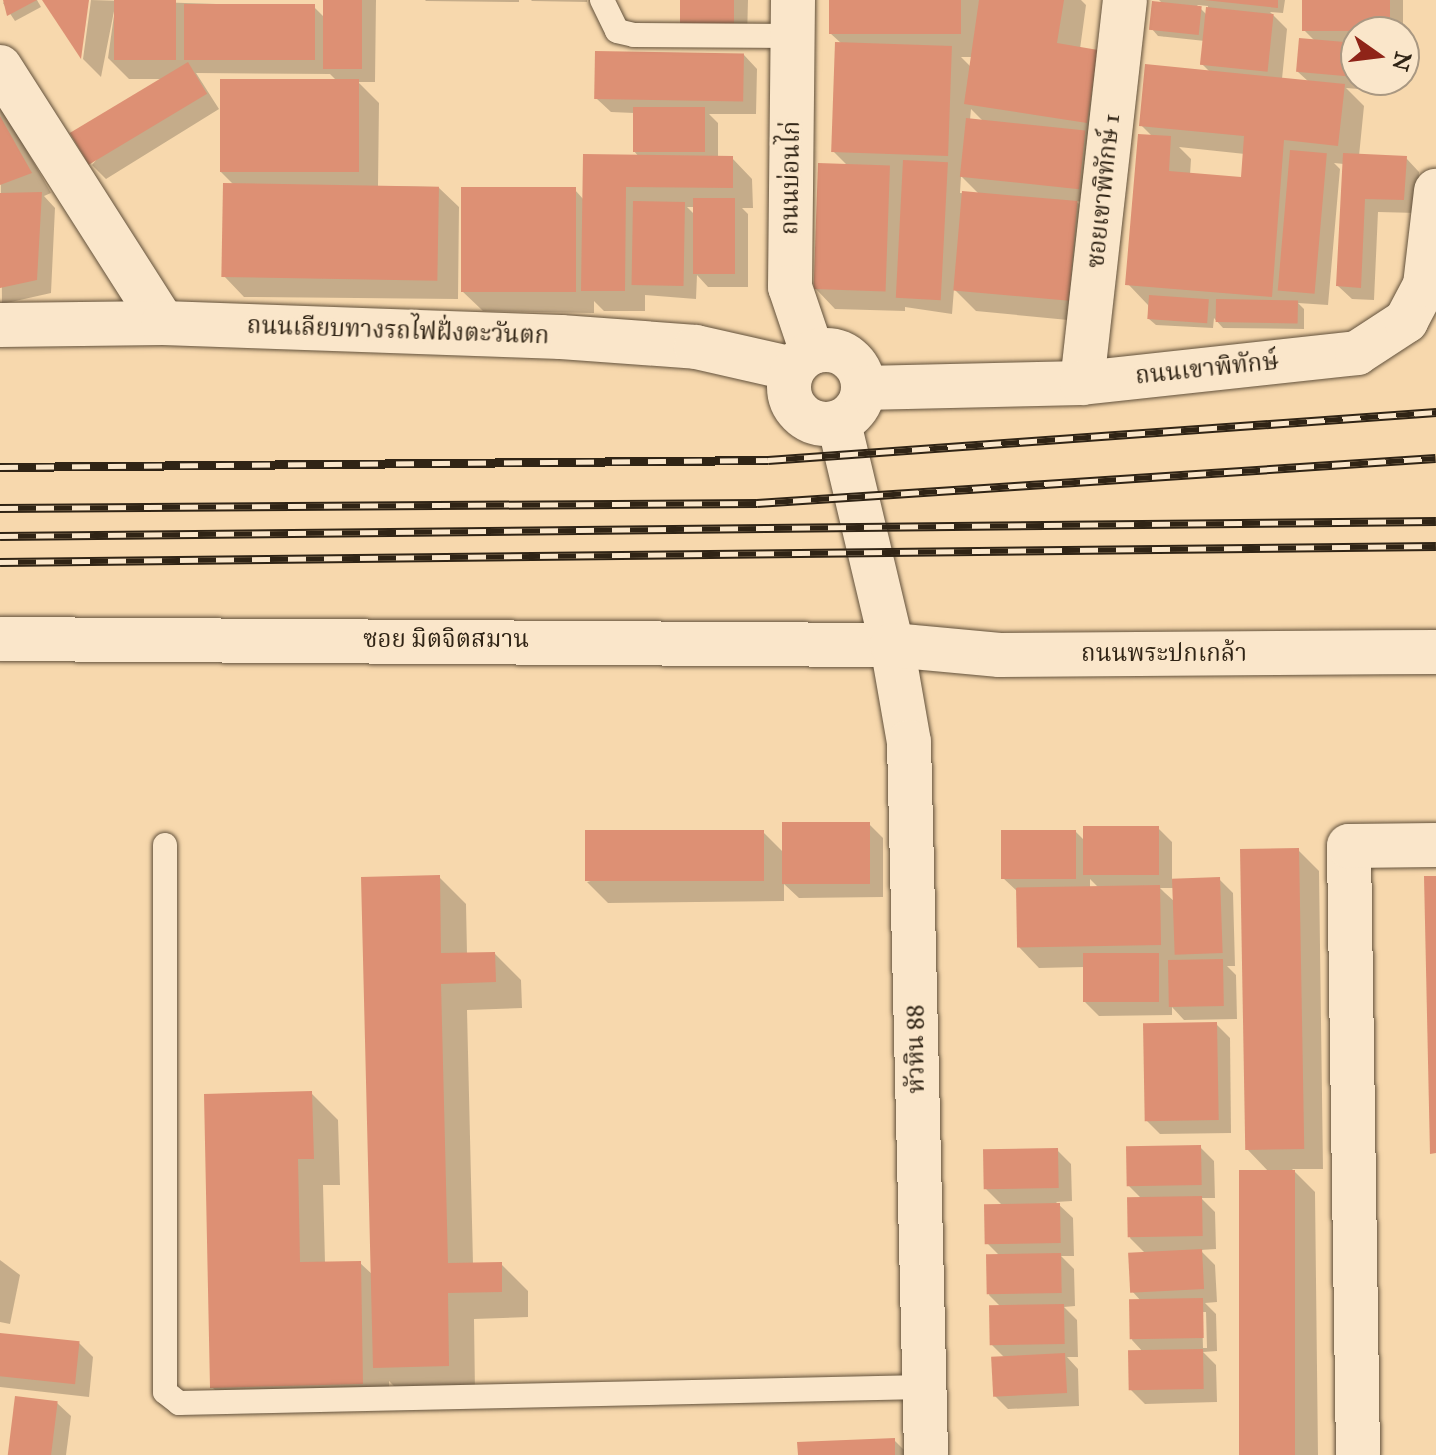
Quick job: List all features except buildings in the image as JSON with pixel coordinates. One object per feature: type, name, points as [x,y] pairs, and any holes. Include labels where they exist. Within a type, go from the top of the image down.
[{"type":"street","name":"ซอยเขาพิทักษ์ 1","points":[[1082,383],[1125,0]]},
{"type":"street","name":"ถนนบ่อนไก่","points":[[793,18],[790,287],[803,360]]},
{"type":"street","points":[[0,67],[163,323]]},
{"type":"street","name":"ถนนเขาพิทักษ์","points":[[863,388],[1082,383],[1357,353],[1378,344],[1406,321],[1425,285],[1436,191]]},
{"type":"street","name":"ถนนเลียบทางรถไฟฝั่งตะวันตก","points":[[0,325],[163,323],[666,345],[803,360]]},
{"type":"street","points":[[832,351],[851,359],[863,388],[856,409],[839,423],[818,424],[800,414],[789,397],[803,360],[832,351]]},
{"type":"street","name":"หัวหิน 88","points":[[839,423],[892,645],[909,742],[926,1455]]},
{"type":"street","name":"ซอย มิตจิตสมาน","points":[[0,639],[892,645]]},
{"type":"street","name":"ถนนพระปกเกล้า","points":[[892,645],[1000,655],[1436,652]]},
{"type":"street","points":[[1358,1455],[1349,846],[1436,845]]},
{"type":"lane","points":[[602,0],[617,31],[634,35],[793,18]]},
{"type":"lane","points":[[165,845],[165,1392],[179,1403],[924,1387]]},
{"type":"railway","points":[[0,467],[768,460],[1436,412]]},
{"type":"railway","points":[[0,508],[757,503],[1436,458]]},
{"type":"railway","points":[[0,536],[1436,521]]},
{"type":"railway","points":[[0,562],[1436,546]]}]
